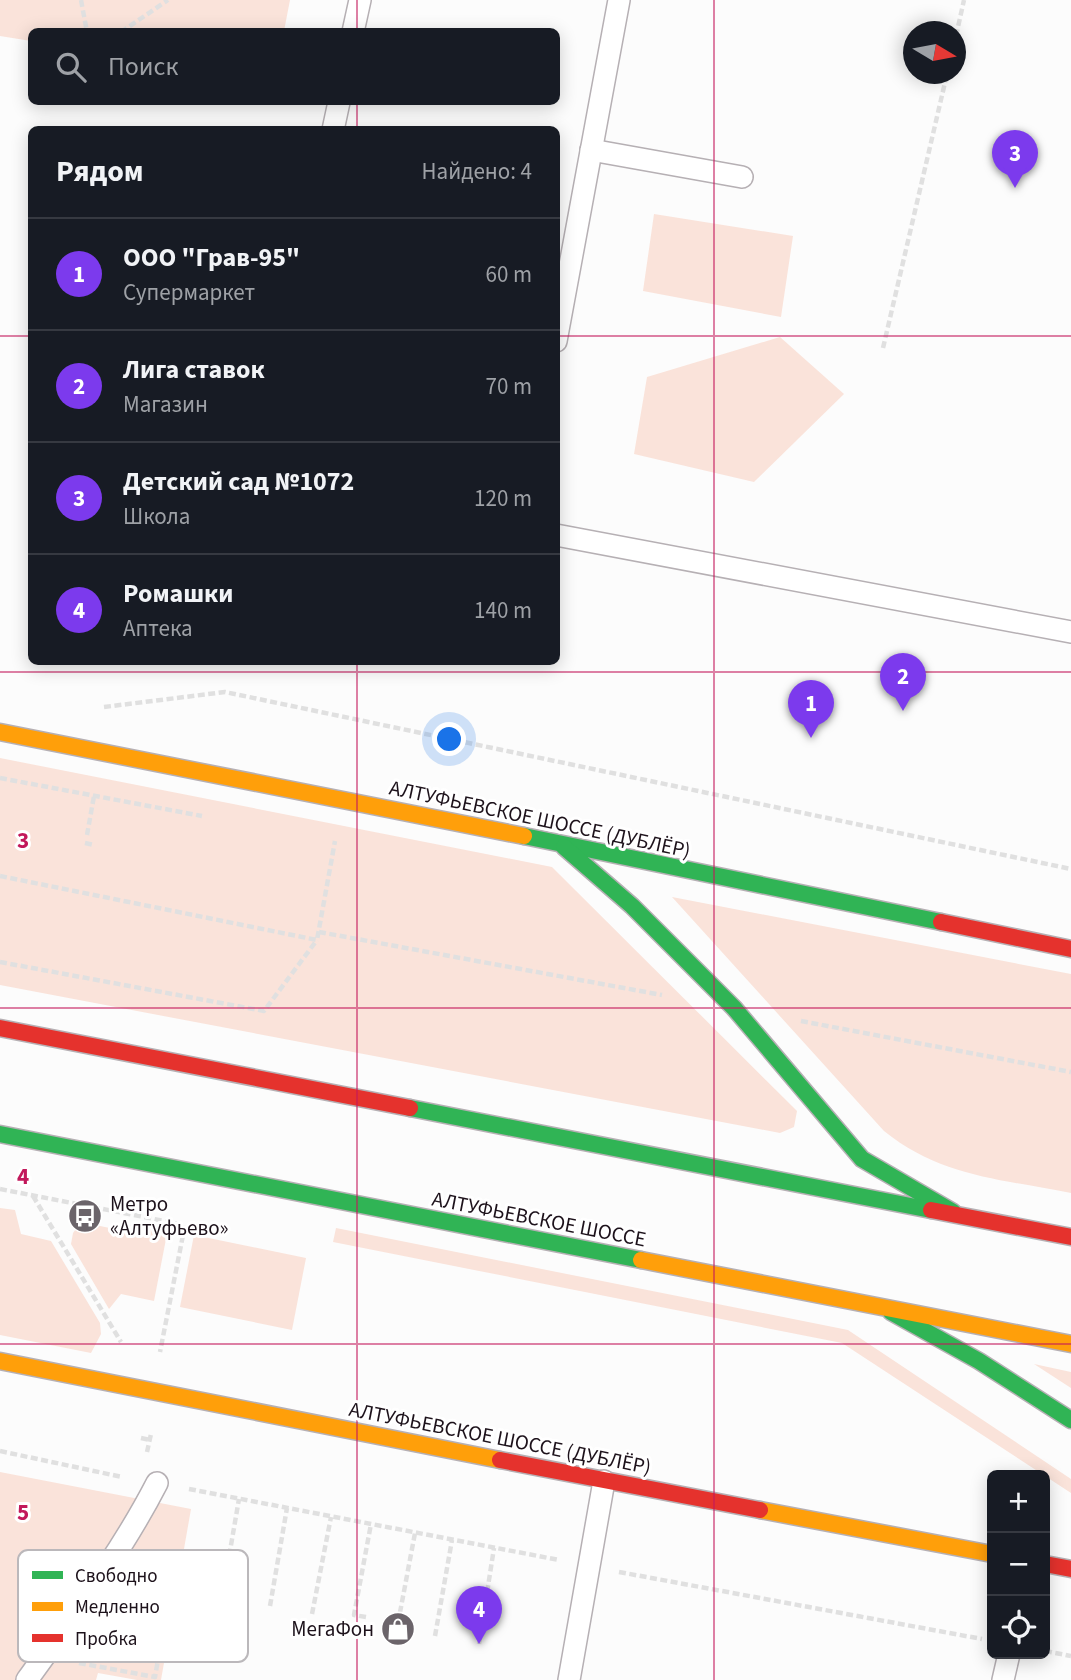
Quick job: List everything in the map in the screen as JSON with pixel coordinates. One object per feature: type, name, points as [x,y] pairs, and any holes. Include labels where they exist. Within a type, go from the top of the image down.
[{"type":"main road","name":"АЛТУФЬЕВСКОЕ ШОССЕ (ДУБЛЁР)","points":[[0,732],[211,772],[1071,949]]},
{"type":"main road","points":[[561,845],[632,906],[734,1008],[862,1159],[961,1216]]},
{"type":"main road","points":[[0,1028],[1071,1237]]},
{"type":"main road","name":"АЛТУФЬЕВСКОЕ ШОССЕ","points":[[0,1134],[1071,1344]]},
{"type":"main road","points":[[883,1308],[979,1361],[1071,1420]]},
{"type":"main road","name":"АЛТУФЬЕВСКОЕ ШОССЕ (ДУБЛЁР)","points":[[0,1361],[604,1481],[987,1553]]},
{"type":"main road","points":[[1050,1565],[1071,1569]]},
{"type":"lane","points":[[355,28],[360,0]]},
{"type":"lane","points":[[560,319],[619,0]]},
{"type":"lane","points":[[335,126],[338,105]]},
{"type":"lane","points":[[591,150],[742,177]]},
{"type":"lane","points":[[560,536],[1071,632]]},
{"type":"lane","points":[[569,1680],[604,1481]]},
{"type":"lane","points":[[118,1550],[141,1517],[157,1483]]},
{"type":"lane","points":[[1003,1680],[1008,1659]]},
{"type":"lane","points":[[27,1680],[40,1662]]},
{"type":"path","points":[[81,0],[86,28]]},
{"type":"path","points":[[127,28],[167,0]]},
{"type":"path","points":[[959,21],[964,0]]},
{"type":"path","points":[[883,348],[945,84]]},
{"type":"path","points":[[96,708],[225,692],[1071,869]]},
{"type":"path","points":[[0,778],[215,818]]},
{"type":"path","points":[[87,835],[94,796]]},
{"type":"path","points":[[0,962],[264,1011],[317,940],[335,841],[322,839]]},
{"type":"path","points":[[85,843],[94,845]]},
{"type":"path","points":[[0,876],[317,940]]},
{"type":"path","points":[[78,881],[78,891]]},
{"type":"path","points":[[0,1189],[185,1225]]},
{"type":"path","points":[[33,1195],[125,1349]]},
{"type":"path","points":[[141,1438],[150,1440]]},
{"type":"path","points":[[0,1451],[331,1517],[987,1640]]},
{"type":"path","points":[[230,1550],[239,1499]]},
{"type":"path","points":[[270,1606],[287,1508]]},
{"type":"path","points":[[141,1517],[153,1550]]},
{"type":"path","points":[[312,1614],[331,1517]]},
{"type":"path","points":[[366,1617],[354,1615],[371,1524]]},
{"type":"path","points":[[398,1623],[415,1533]]},
{"type":"path","points":[[435,1636],[452,1540]]},
{"type":"path","points":[[479,1644],[494,1548]]},
{"type":"path","points":[[1050,1652],[1071,1656]]},
{"type":"path","points":[[76,1662],[155,1677],[158,1662]]},
{"type":"shaded area","points":[[0,0],[290,0],[285,28],[28,28],[28,41],[0,36]]},
{"type":"shaded area","points":[[654,214],[793,236],[781,317],[643,291]]},
{"type":"shaded area","points":[[780,337],[844,394],[754,482],[634,454],[647,377]]},
{"type":"shaded area","points":[[0,758],[552,867],[797,1111],[794,1127],[780,1133],[0,985]]},
{"type":"shaded area","points":[[672,897],[1071,974],[1071,1193],[950,1167],[927,1158],[884,1131]]},
{"type":"shaded area","points":[[0,1208],[15,1210],[21,1234],[51,1241],[100,1323],[101,1334],[91,1353],[0,1335]]},
{"type":"shaded area","points":[[81,1222],[124,1231],[132,1224],[160,1232],[166,1239],[154,1301],[121,1294],[109,1309],[71,1244],[73,1233]]},
{"type":"shaded area","points":[[336,1228],[848,1330],[1071,1479],[1071,1493],[1050,1479],[1050,1470],[1036,1470],[842,1343],[333,1242]]},
{"type":"shaded area","points":[[194,1235],[306,1258],[292,1330],[180,1307]]},
{"type":"shaded area","points":[[1034,1364],[1071,1372],[1071,1388]]},
{"type":"shaded area","points":[[0,1472],[191,1509],[184,1550],[18,1550],[18,1662],[164,1662],[161,1680],[137,1680],[98,1673],[96,1680],[0,1680]]},
{"type":"traffic: fast","points":[[524,836],[941,922]]},
{"type":"traffic: fast","points":[[564,847],[632,906],[734,1008],[862,1159],[953,1212]]},
{"type":"traffic: fast","points":[[410,1108],[931,1210]]},
{"type":"traffic: fast","points":[[0,1134],[641,1260]]},
{"type":"traffic: fast","points":[[891,1312],[979,1361],[1071,1420]]},
{"type":"traffic: slow","points":[[0,732],[524,836]]},
{"type":"traffic: slow","points":[[641,1260],[1071,1344]]},
{"type":"traffic: slow","points":[[0,1361],[500,1460]]},
{"type":"traffic: slow","points":[[760,1510],[987,1553]]},
{"type":"traffic: jam","points":[[941,922],[1071,949]]},
{"type":"traffic: jam","points":[[0,1028],[410,1108]]},
{"type":"traffic: jam","points":[[931,1210],[1071,1237]]},
{"type":"traffic: jam","points":[[500,1460],[760,1510]]},
{"type":"traffic: jam","points":[[1050,1565],[1071,1569]]},
{"type":"place","name":"Детский сад №1072","points":[[1015,188]]},
{"type":"place","name":"Лига ставок","points":[[903,711]]},
{"type":"place","name":"ООО \"Грав-95\"","points":[[811,738]]},
{"type":"place","name":"Метро «Алтуфьево»","points":[[85,1216]]},
{"type":"place","name":"МегаФон","points":[[398,1629]]},
{"type":"place","name":"Ромашки","points":[[479,1644]]}]
